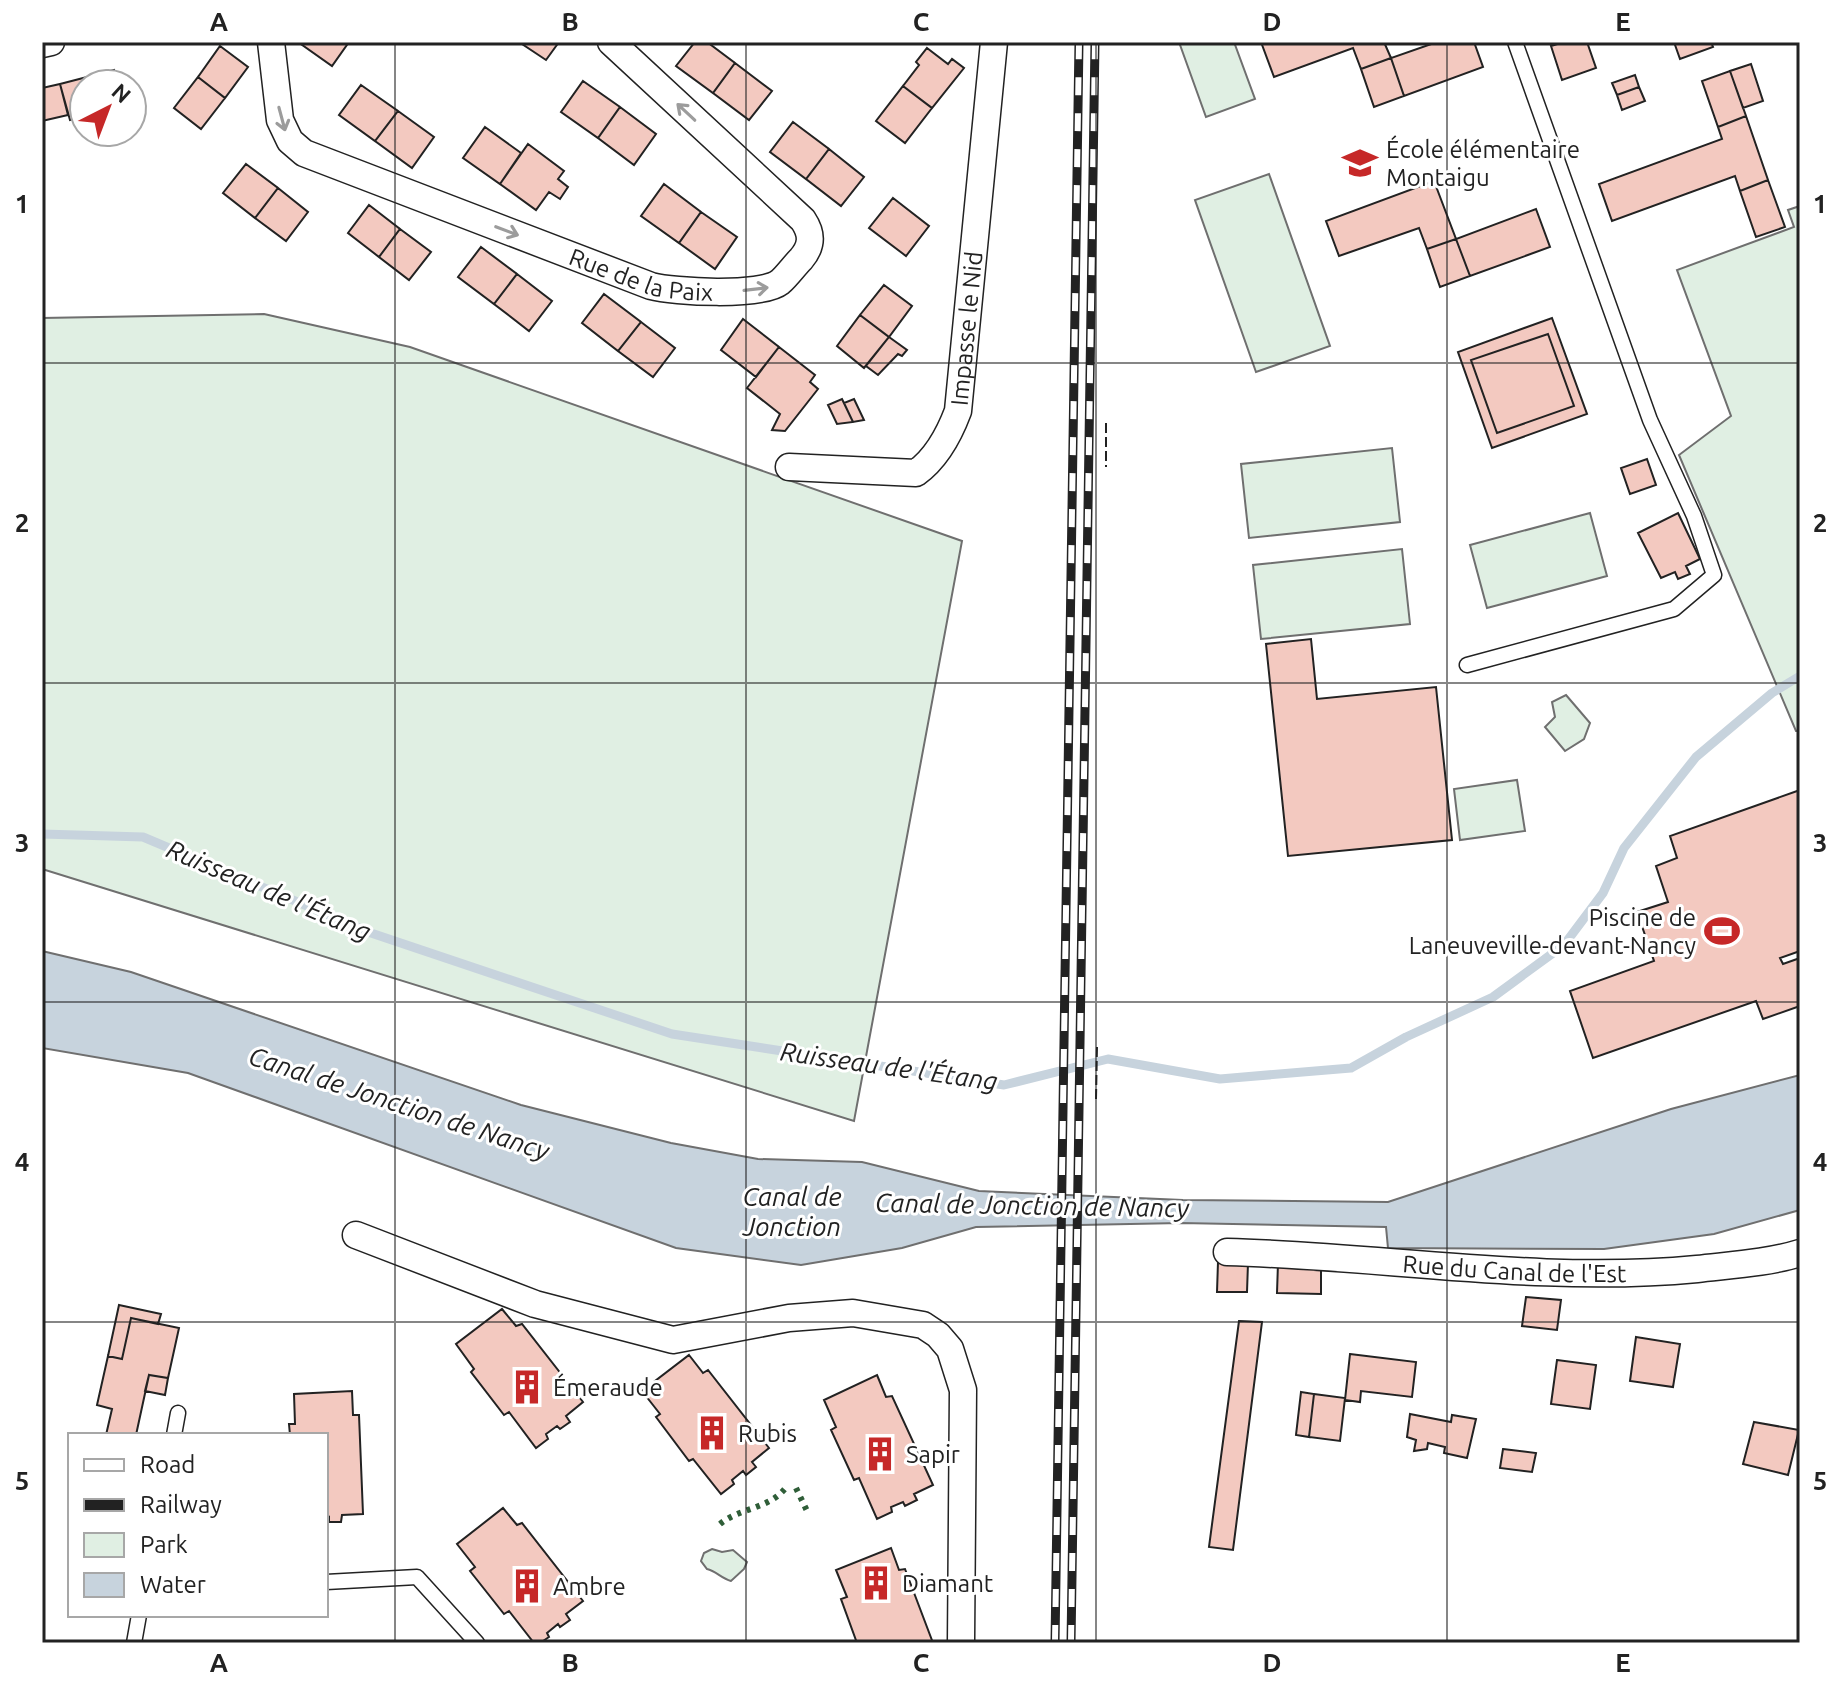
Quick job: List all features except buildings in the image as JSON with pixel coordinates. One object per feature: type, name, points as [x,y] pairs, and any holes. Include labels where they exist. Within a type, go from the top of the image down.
[{"type":"street","points":[[42,44],[51,42]]},
{"type":"street","name":"Rue de la Paix","points":[[271,42],[280,120],[290,141],[304,153],[651,286],[670,291],[759,290],[779,283],[811,243],[803,220],[611,42]]},
{"type":"street","name":"Impasse le Nid","points":[[789,467],[916,473],[935,455],[952,426],[958,411],[994,42]]},
{"type":"street","points":[[356,1235],[535,1304],[673,1340],[789,1318],[853,1313],[923,1325],[938,1335],[950,1349],[963,1390],[961,1643]]},
{"type":"street","name":"Rue du Canal de l'Est","points":[[1227,1252],[1275,1253],[1452,1269],[1590,1274],[1646,1274],[1717,1267],[1800,1253]]},
{"type":"lane","points":[[1467,665],[1674,609],[1714,575],[1694,516],[1650,420],[1515,42]]},
{"type":"lane","points":[[174,1433],[178,1413]]},
{"type":"lane","points":[[328,1582],[417,1577],[477,1643]]},
{"type":"lane","points":[[134,1643],[139,1617]]},
{"type":"green space","points":[[1179,42],[1234,42],[1255,99],[1206,117]]},
{"type":"green space","points":[[1269,174],[1330,346],[1256,372],[1195,200]]},
{"type":"green space","points":[[1800,206],[1800,731],[1796,731],[1679,455],[1731,416],[1677,270],[1794,227],[1788,210]]},
{"type":"green space","points":[[264,314],[410,347],[962,541],[854,1121],[42,869],[42,318]]},
{"type":"green space","points":[[1392,448],[1400,522],[1249,538],[1241,464]]},
{"type":"green space","points":[[1590,513],[1607,576],[1487,608],[1470,545]]},
{"type":"green space","points":[[1402,549],[1410,624],[1261,639],[1253,565]]},
{"type":"green space","points":[[1566,695],[1590,723],[1584,739],[1565,751],[1545,727],[1555,717],[1552,702]]},
{"type":"green space","points":[[1517,780],[1525,831],[1460,840],[1454,789]]},
{"type":"green space","points":[[712,1549],[722,1552],[733,1550],[747,1562],[744,1569],[731,1581],[707,1569],[701,1561],[704,1553]]},
{"type":"water","name":"Canal de Jonction","points":[[42,951],[131,972],[521,1105],[671,1143],[758,1159],[862,1162],[979,1191],[1183,1200],[1388,1202],[1671,1109],[1800,1075],[1800,1210],[1714,1234],[1604,1249],[1388,1248],[1386,1227],[1181,1223],[976,1227],[902,1248],[801,1265],[676,1248],[188,1073],[42,1048]]},
{"type":"waterway","name":"Ruisseau de l'Étang","points":[[42,834],[143,837],[371,933],[672,1034],[1004,1085],[1108,1059],[1220,1079],[1351,1068],[1406,1037],[1493,997],[1564,945],[1603,893],[1624,848],[1696,757],[1772,693],[1800,676]]},
{"type":"railway","points":[[1055,1643],[1079,42]]},
{"type":"railway","points":[[1071,1643],[1095,42]]},
{"type":"hedge","points":[[720,1524],[773,1499],[787,1486]]},
{"type":"hedge","points":[[796,1488],[808,1513]]},
{"type":"fence","points":[[1106,423],[1106,467]]},
{"type":"fence","points":[[1096,1099],[1097,1046]]},
{"type":"place","name":"École élémentaire Montaigu","points":[[1360,163]]},
{"type":"place","name":"Piscine de Laneuveville-devant-Nancy","points":[[1722,931]]},
{"type":"place","name":"Émeraude","points":[[527,1387]]},
{"type":"place","name":"Rubis","points":[[712,1433]]},
{"type":"place","name":"Sapir","points":[[880,1454]]},
{"type":"place","name":"Diamant","points":[[876,1583]]},
{"type":"place","name":"Ambre","points":[[527,1586]]},
{"type":"water label","name":"Canal de Jonction de Nancy","points":[[399,1103]]},
{"type":"water label","name":"Canal de Jonction de Nancy","points":[[1032,1205]]}]
